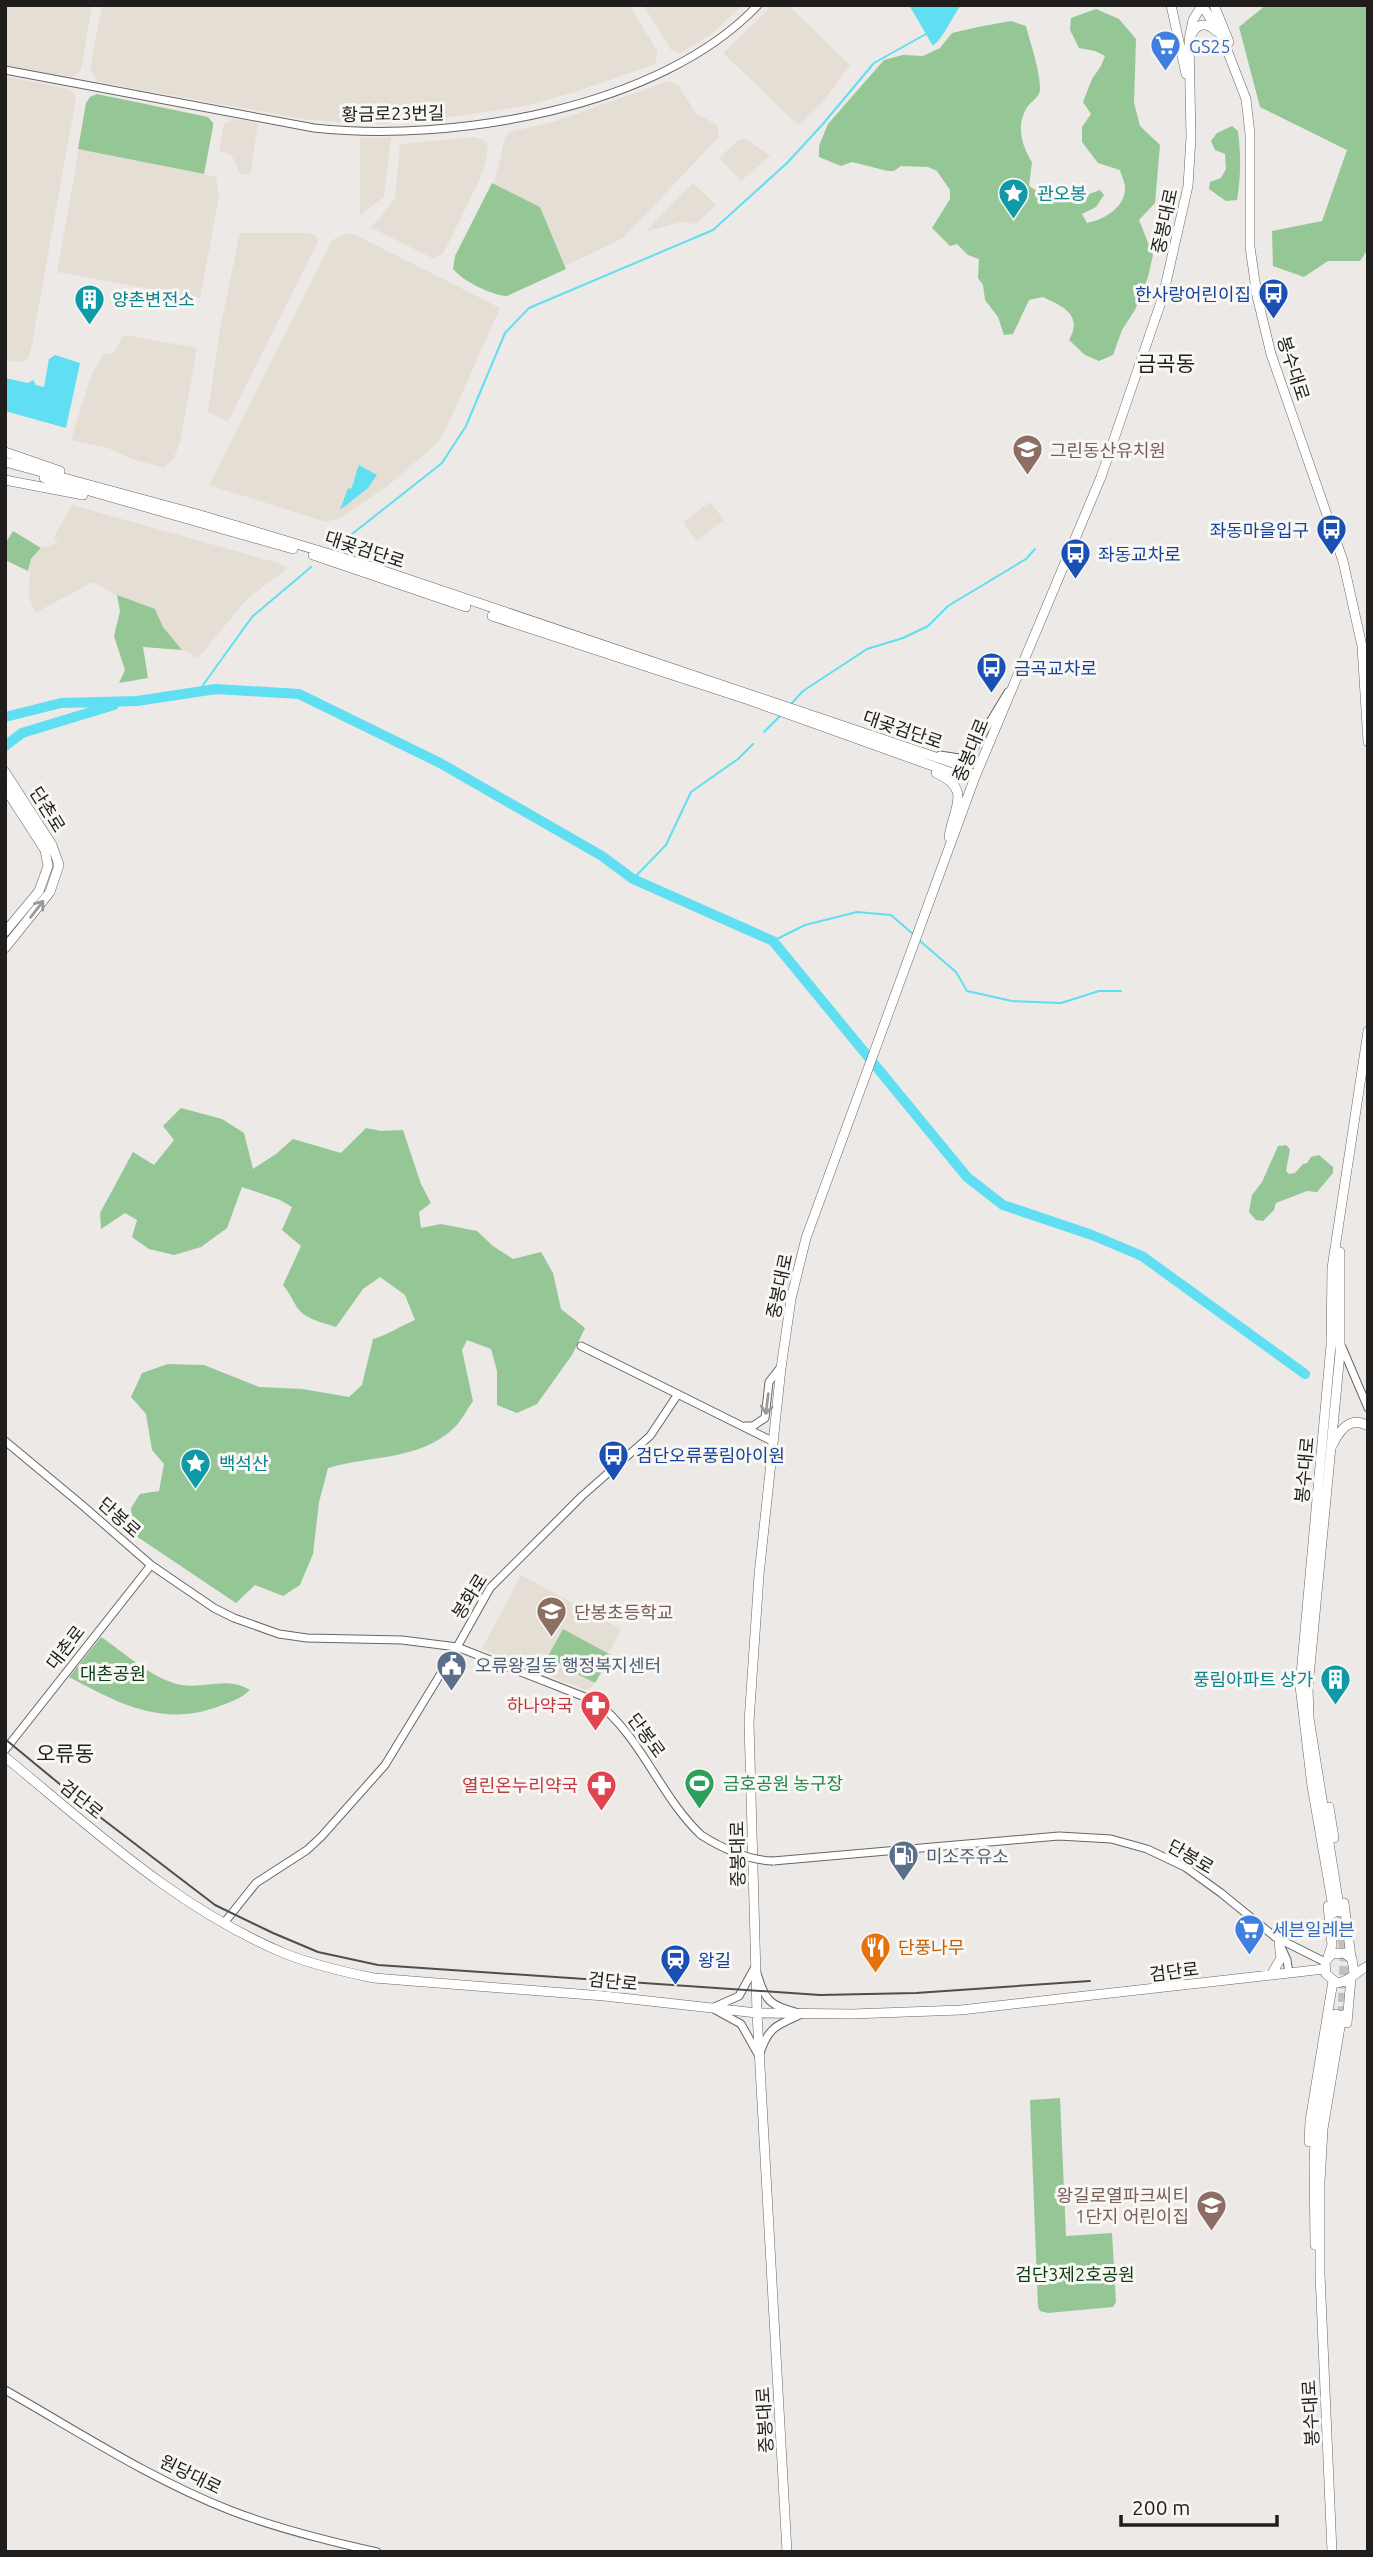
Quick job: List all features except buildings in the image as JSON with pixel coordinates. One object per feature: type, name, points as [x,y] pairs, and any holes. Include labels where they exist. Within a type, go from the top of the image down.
[{"type":"main road","points":[[1171,5],[1190,93]]},
{"type":"main road","points":[[1183,64],[1187,29],[1200,5]]},
{"type":"main road","points":[[1190,93],[1189,40],[1193,20],[1200,5]]},
{"type":"main road","name":"봉수대로","points":[[1200,5],[1222,37],[1247,99],[1250,134],[1250,247],[1257,296],[1271,354],[1346,570],[1362,646],[1368,742]]},
{"type":"main road","points":[[1214,5],[1226,32],[1233,61]]},
{"type":"main road","points":[[1189,40],[1194,29],[1202,25],[1214,28],[1222,37]]},
{"type":"main road","name":"중봉대로","points":[[787,2552],[757,2013],[749,1722],[772,1441],[793,1287],[806,1238],[975,777],[1101,477],[1163,296],[1188,186],[1190,93]]},
{"type":"main road","points":[[5,452],[111,491]]},
{"type":"main road","name":"대곶검단로","points":[[5,462],[363,564],[763,701],[958,775],[975,777]]},
{"type":"main road","name":"대곶검단로","points":[[5,467],[305,552],[763,701]]},
{"type":"main road","points":[[5,480],[159,511]]},
{"type":"main road","name":"대곶검단로","points":[[802,715],[962,766],[975,777]]},
{"type":"main road","points":[[911,757],[953,782],[957,788],[958,796],[947,852]]},
{"type":"main road","name":"단촌로","points":[[6,773],[52,845],[53,865]]},
{"type":"main road","name":"단촌로","points":[[5,788],[53,865]]},
{"type":"main road","points":[[5,932],[38,891],[53,865]]},
{"type":"main road","points":[[5,948],[50,892],[53,865]]},
{"type":"main road","name":"봉수대로","points":[[1337,1914],[1315,1718],[1308,1697],[1310,1646],[1329,1451],[1332,1268],[1368,1031]]},
{"type":"main road","points":[[1339,1225],[1340,1345]]},
{"type":"main road","points":[[1332,1306],[1340,1345]]},
{"type":"main road","name":"봉수대로","points":[[1337,1914],[1300,1738],[1300,1686],[1331,1388],[1340,1345]]},
{"type":"main road","points":[[1329,1451],[1346,1425],[1359,1422],[1368,1426]]},
{"type":"main road","name":"검단로","points":[[5,1757],[165,1886],[224,1923],[286,1954],[333,1969],[374,1978],[604,1996],[757,2013],[852,2014],[961,2010],[1289,1973],[1326,1963]]},
{"type":"main road","points":[[1318,2229],[1310,2196],[1310,2121],[1338,2015],[1352,1975],[1352,1958],[1337,1914]]},
{"type":"main road","points":[[1318,2229],[1325,2209],[1324,2163],[1338,2015],[1333,1981],[1326,1963],[1337,1914]]},
{"type":"main road","points":[[1271,1975],[1281,1958],[1277,1940]]},
{"type":"main road","points":[[1326,1963],[1339,1952],[1368,1964]]},
{"type":"main road","points":[[1333,1981],[1342,1983],[1368,1964]]},
{"type":"main road","name":"봉수대로","points":[[1318,2229],[1316,2255],[1320,2274],[1332,2552]]},
{"type":"street","name":"황금로23번길","points":[[5,70],[314,128],[366,132],[427,131],[501,122],[547,112],[646,79],[709,48],[732,31],[758,5]]},
{"type":"street","points":[[920,751],[959,758],[970,755],[1012,686]]},
{"type":"street","points":[[1340,1345],[1368,1408]]},
{"type":"street","points":[[581,1346],[772,1441]]},
{"type":"street","points":[[742,1426],[753,1426],[765,1418],[769,1382],[781,1368]]},
{"type":"street","name":"봉화로","points":[[224,1923],[256,1883],[307,1850],[321,1837],[385,1765],[490,1588],[572,1506],[650,1436],[678,1394]]},
{"type":"street","name":"단봉로","points":[[5,1441],[150,1565],[214,1608],[253,1626],[279,1634],[307,1638],[431,1642],[457,1647],[557,1685],[602,1707],[627,1733],[672,1802],[701,1835],[730,1851],[774,1861],[1059,1836],[1111,1839],[1147,1849],[1185,1867],[1277,1940],[1326,1963]]},
{"type":"street","name":"대촌로","points":[[5,1750],[150,1565]]},
{"type":"street","points":[[1277,1940],[1287,1960],[1289,1973]]},
{"type":"street","points":[[712,2008],[739,1996],[755,1967]]},
{"type":"street","points":[[755,1967],[764,1996],[772,2004],[802,2014]]},
{"type":"street","points":[[712,2008],[741,2024],[759,2056]]},
{"type":"street","points":[[759,2056],[771,2028],[802,2014]]},
{"type":"street","name":"원당대로","points":[[5,2390],[190,2493],[282,2528],[377,2552]]},
{"type":"shaded area","points":[[5,5],[92,5],[81,70],[71,78],[5,65]]},
{"type":"shaded area","points":[[102,5],[629,5],[658,52],[655,64],[525,106],[383,124],[310,120],[98,82],[90,69]]},
{"type":"shaded area","points":[[643,5],[743,5],[710,35],[681,53],[671,50]]},
{"type":"shaded area","points":[[773,5],[788,5],[850,65],[820,105],[798,125],[723,53]]},
{"type":"shaded area","points":[[5,76],[68,89],[76,98],[32,344],[29,358],[20,362],[5,360]]},
{"type":"shaded area","points":[[669,81],[678,85],[696,113],[717,125],[719,137],[623,238],[565,266],[540,207],[494,184],[505,137],[510,132],[556,121]]},
{"type":"shaded area","points":[[234,119],[258,123],[250,175],[240,174],[233,158],[219,151],[224,124]]},
{"type":"shaded area","points":[[391,137],[384,197],[360,215],[360,138]]},
{"type":"shaded area","points":[[474,137],[488,144],[486,162],[443,254],[432,258],[370,227],[395,198],[400,144]]},
{"type":"shaded area","points":[[746,139],[770,156],[741,181],[719,158],[738,140]]},
{"type":"shaded area","points":[[79,149],[216,177],[219,197],[200,298],[57,272]]},
{"type":"shaded area","points":[[693,183],[716,205],[695,224],[682,222],[646,231]]},
{"type":"shaded area","points":[[240,233],[309,233],[316,236],[318,242],[228,422],[208,412],[220,329]]},
{"type":"shaded area","points":[[354,234],[500,308],[444,433],[435,445],[390,484],[341,518],[326,522],[209,485],[329,246],[334,239]]},
{"type":"shaded area","points":[[125,335],[197,348],[180,443],[173,459],[164,468],[132,459],[108,448],[71,440],[91,376],[103,354],[114,353]]},
{"type":"shaded area","points":[[710,502],[724,520],[697,541],[683,522]]},
{"type":"shaded area","points":[[72,505],[288,568],[247,599],[198,658],[181,649],[163,627],[154,609],[115,595],[93,582],[35,613],[29,596],[30,562],[43,547],[58,543],[54,537]]},
{"type":"shaded area","name":"단봉초등학교","points":[[521,1575],[621,1629],[591,1688],[586,1690],[482,1649]]},
{"type":"green space","points":[[1266,5],[1368,5],[1368,249],[1360,261],[1328,261],[1304,277],[1273,266],[1272,231],[1322,221],[1347,150],[1260,107],[1239,27]]},
{"type":"green space","points":[[1096,9],[1119,19],[1136,39],[1134,103],[1140,126],[1160,145],[1155,203],[1139,220],[1153,255],[1148,277],[1113,355],[1099,361],[1085,355],[1069,340],[1074,324],[1069,313],[1043,297],[1029,300],[1013,334],[1004,335],[998,317],[985,300],[983,285],[978,278],[979,259],[968,255],[957,244],[950,246],[932,228],[950,199],[950,190],[937,171],[928,167],[901,166],[894,171],[888,171],[852,162],[841,166],[819,157],[819,146],[828,124],[884,60],[903,55],[923,56],[940,48],[952,33],[1011,21],[1026,26],[1040,87],[1039,94],[1026,109],[1021,123],[1023,143],[1032,162],[1029,186],[1047,196],[1063,200],[1100,190],[1104,195],[1096,207],[1082,214],[1087,223],[1107,216],[1122,201],[1124,181],[1120,170],[1098,163],[1082,142],[1082,127],[1091,114],[1083,102],[1105,56],[1079,48],[1070,30],[1071,18]]},
{"type":"green space","points":[[97,94],[208,117],[213,127],[204,174],[78,149],[86,103],[90,97]]},
{"type":"green space","points":[[1232,126],[1238,131],[1239,183],[1237,200],[1226,201],[1209,189],[1210,182],[1221,178],[1226,169],[1225,154],[1215,150],[1211,141],[1217,133]]},
{"type":"green space","points":[[492,183],[540,207],[566,269],[507,296],[478,287],[453,269],[455,256]]},
{"type":"green space","points":[[13,531],[41,548],[31,559],[28,571],[5,560],[5,544]]},
{"type":"green space","points":[[117,595],[155,609],[163,627],[182,650],[143,647],[148,678],[119,683],[125,670],[114,636],[120,611]]},
{"type":"green space","points":[[181,1108],[222,1119],[244,1133],[253,1169],[293,1139],[341,1153],[366,1128],[381,1131],[403,1130],[421,1184],[431,1203],[419,1212],[421,1228],[441,1224],[477,1231],[513,1259],[541,1252],[553,1273],[561,1309],[585,1328],[572,1355],[537,1404],[517,1413],[497,1405],[497,1371],[491,1349],[467,1340],[462,1350],[473,1401],[460,1421],[441,1438],[426,1446],[328,1468],[319,1502],[313,1554],[300,1585],[283,1596],[255,1585],[236,1603],[133,1534],[131,1508],[140,1494],[159,1491],[164,1464],[152,1450],[146,1414],[131,1397],[142,1373],[168,1364],[204,1365],[259,1387],[302,1389],[349,1397],[362,1385],[373,1339],[415,1320],[405,1295],[380,1277],[363,1289],[336,1327],[316,1321],[303,1313],[283,1285],[301,1246],[282,1230],[292,1207],[242,1187],[227,1228],[201,1247],[174,1255],[149,1249],[132,1237],[137,1220],[125,1213],[101,1229],[100,1213],[133,1152],[154,1165],[174,1140],[163,1126]]},
{"type":"green space","points":[[1286,1145],[1290,1149],[1286,1171],[1289,1174],[1295,1173],[1311,1157],[1319,1155],[1333,1167],[1333,1173],[1317,1192],[1307,1191],[1276,1203],[1274,1210],[1263,1221],[1256,1220],[1249,1212],[1252,1195],[1262,1182],[1278,1146]]},
{"type":"green space","points":[[563,1629],[611,1655],[595,1683],[547,1658]]},
{"type":"green space","name":"대촌공원","points":[[101,1637],[149,1671],[170,1682],[190,1686],[224,1683],[250,1690],[231,1702],[197,1713],[158,1713],[123,1703],[69,1677]]},
{"type":"green space","name":"검단3제2호공원","points":[[1060,2098],[1066,2236],[1112,2233],[1116,2302],[1113,2307],[1048,2313],[1040,2311],[1038,2307],[1030,2100]]},
{"type":"water","points":[[909,5],[961,5],[933,46]]},
{"type":"water","points":[[55,355],[80,363],[66,428],[5,411],[5,378],[28,383],[33,380],[36,385],[44,387],[49,359]]},
{"type":"water","points":[[359,465],[377,475],[368,488],[340,510],[348,488],[351,489]]},
{"type":"waterway","points":[[333,549],[442,463],[466,426],[505,333],[529,308],[713,230],[787,163],[874,63],[926,34]]},
{"type":"waterway","points":[[791,704],[803,691],[867,649],[903,638],[928,626],[948,606],[1026,559],[1035,549]]},
{"type":"waterway","points":[[198,692],[252,617],[311,567]]},
{"type":"waterway","points":[[5,717],[61,703],[137,701],[216,689],[299,694],[440,763],[602,856],[633,879],[773,941],[967,1177],[1003,1205],[1092,1235],[1142,1256],[1305,1374]]},
{"type":"waterway","points":[[5,746],[22,733],[114,705]]},
{"type":"waterway","points":[[764,732],[780,716]]},
{"type":"waterway","points":[[633,879],[666,845],[691,792],[738,759],[753,744]]},
{"type":"waterway","points":[[773,941],[805,925],[857,912],[891,915],[913,934]]},
{"type":"waterway","points":[[920,941],[956,972],[967,991],[1012,1001],[1061,1003],[1099,991],[1121,991]]},
{"type":"tunnel","points":[[1340,1912],[1344,1961],[1342,2015]]},
{"type":"tram line","points":[[5,1739],[96,1814],[215,1905],[318,1952],[378,1965],[820,1995],[916,1993],[1090,1981]]},
{"type":"place","name":"GS25","points":[[1166,73]]},
{"type":"place","name":"관오봉","points":[[1014,220]]},
{"type":"place","name":"한사랑어린이집","points":[[1274,321]]},
{"type":"place","name":"양촌변전소","points":[[89,326]]},
{"type":"place","name":"그린동산유치원","points":[[1027,477]]},
{"type":"place","name":"좌동마을입구","points":[[1332,557]]},
{"type":"place","name":"좌동교차로","points":[[1075,581]]},
{"type":"place","name":"금곡교차로","points":[[991,695]]},
{"type":"place","name":"검단오류풍림아이원","points":[[613,1482]]},
{"type":"place","name":"백석산","points":[[196,1490]]},
{"type":"place","name":"단봉초등학교","points":[[551,1639]]},
{"type":"place","name":"오류왕길동 행정복지센터","points":[[452,1692]]},
{"type":"place","name":"풍림아파트 상가","points":[[1336,1706]]},
{"type":"place","name":"하나약국","points":[[596,1732]]},
{"type":"place","name":"금호공원 농구장","points":[[700,1810]]},
{"type":"place","name":"열린온누리약국","points":[[601,1812]]},
{"type":"place","name":"미소주유소","points":[[903,1883]]},
{"type":"place","name":"세븐일레븐","points":[[1249,1956]]},
{"type":"place","name":"단풍나무","points":[[875,1974]]},
{"type":"place","name":"왕길","points":[[675,1987]]},
{"type":"place","name":"왕길로열파크씨티 1단지 어린이집","points":[[1212,2232]]},
{"type":"district","name":"금곡동","points":[[1166,363]]},
{"type":"district","name":"오류동","points":[[65,1753]]}]
